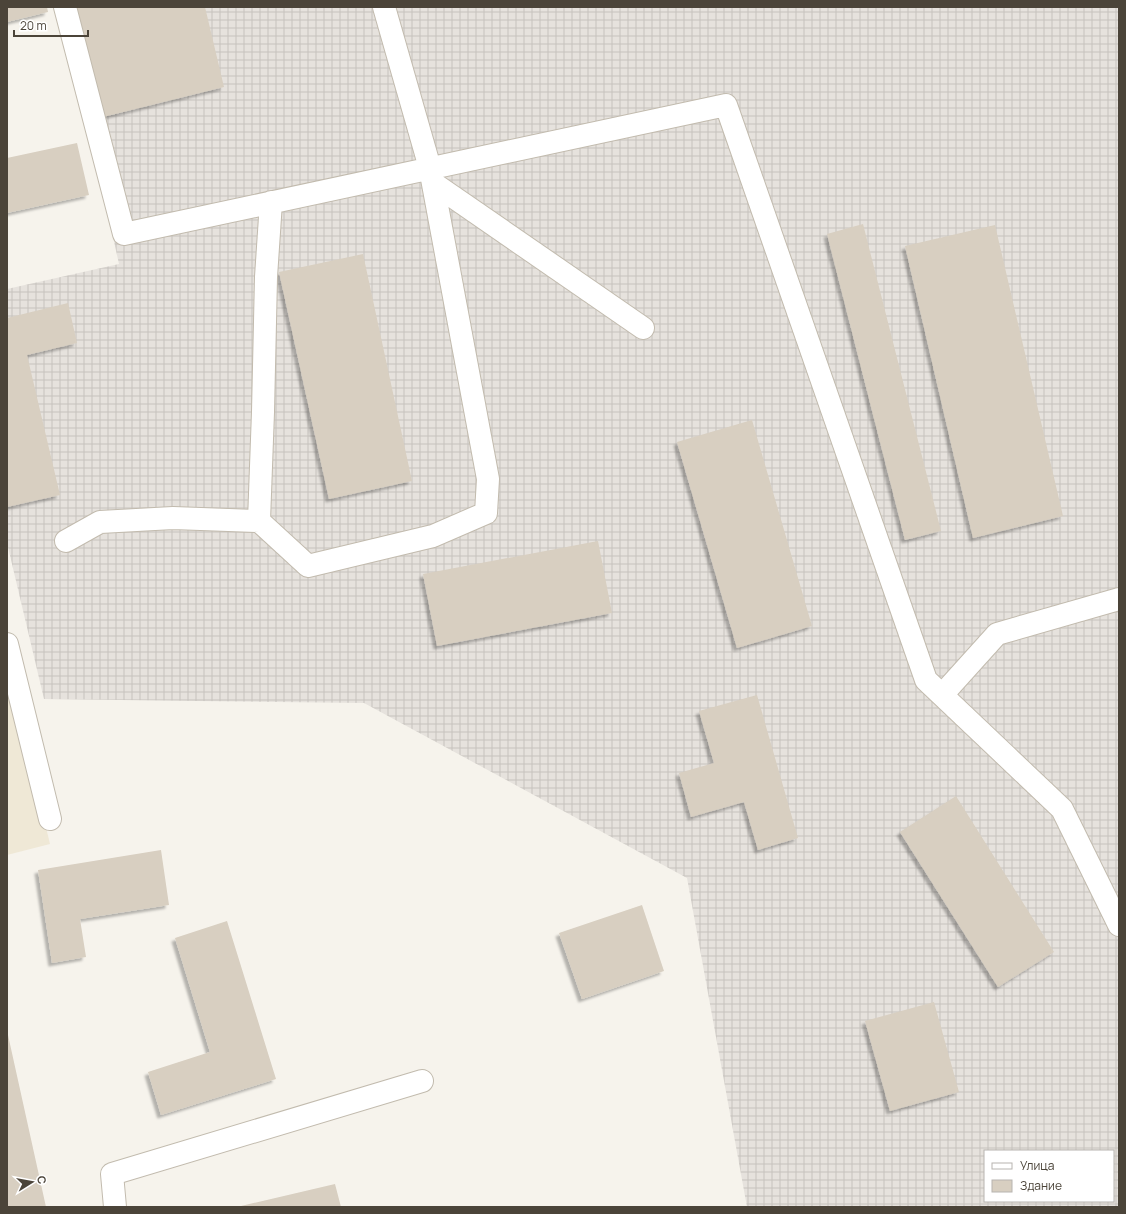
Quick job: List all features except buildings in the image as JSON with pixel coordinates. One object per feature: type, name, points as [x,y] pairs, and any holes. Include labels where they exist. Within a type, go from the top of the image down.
[{"type":"lane","points":[[65,7],[124,234],[271,202],[431,176],[726,106],[926,680],[1062,809],[1119,925]]},
{"type":"lane","points":[[66,541],[100,522],[173,518],[259,521],[308,566],[433,536],[486,513],[488,479],[431,176],[384,7]]},
{"type":"lane","points":[[431,176],[643,328]]},
{"type":"lane","points":[[259,521],[266,277],[271,202]]},
{"type":"lane","points":[[942,695],[997,634],[1119,599]]},
{"type":"lane","points":[[7,644],[50,818]]},
{"type":"lane","points":[[115,1207],[112,1174],[422,1081]]},
{"type":"shaded area","points":[[62,7],[1119,7],[1119,1207],[747,1207],[687,878],[364,703],[44,699],[7,543],[7,289],[119,264]]},
{"type":"shaded area","points":[[7,667],[50,844],[7,855]]}]
